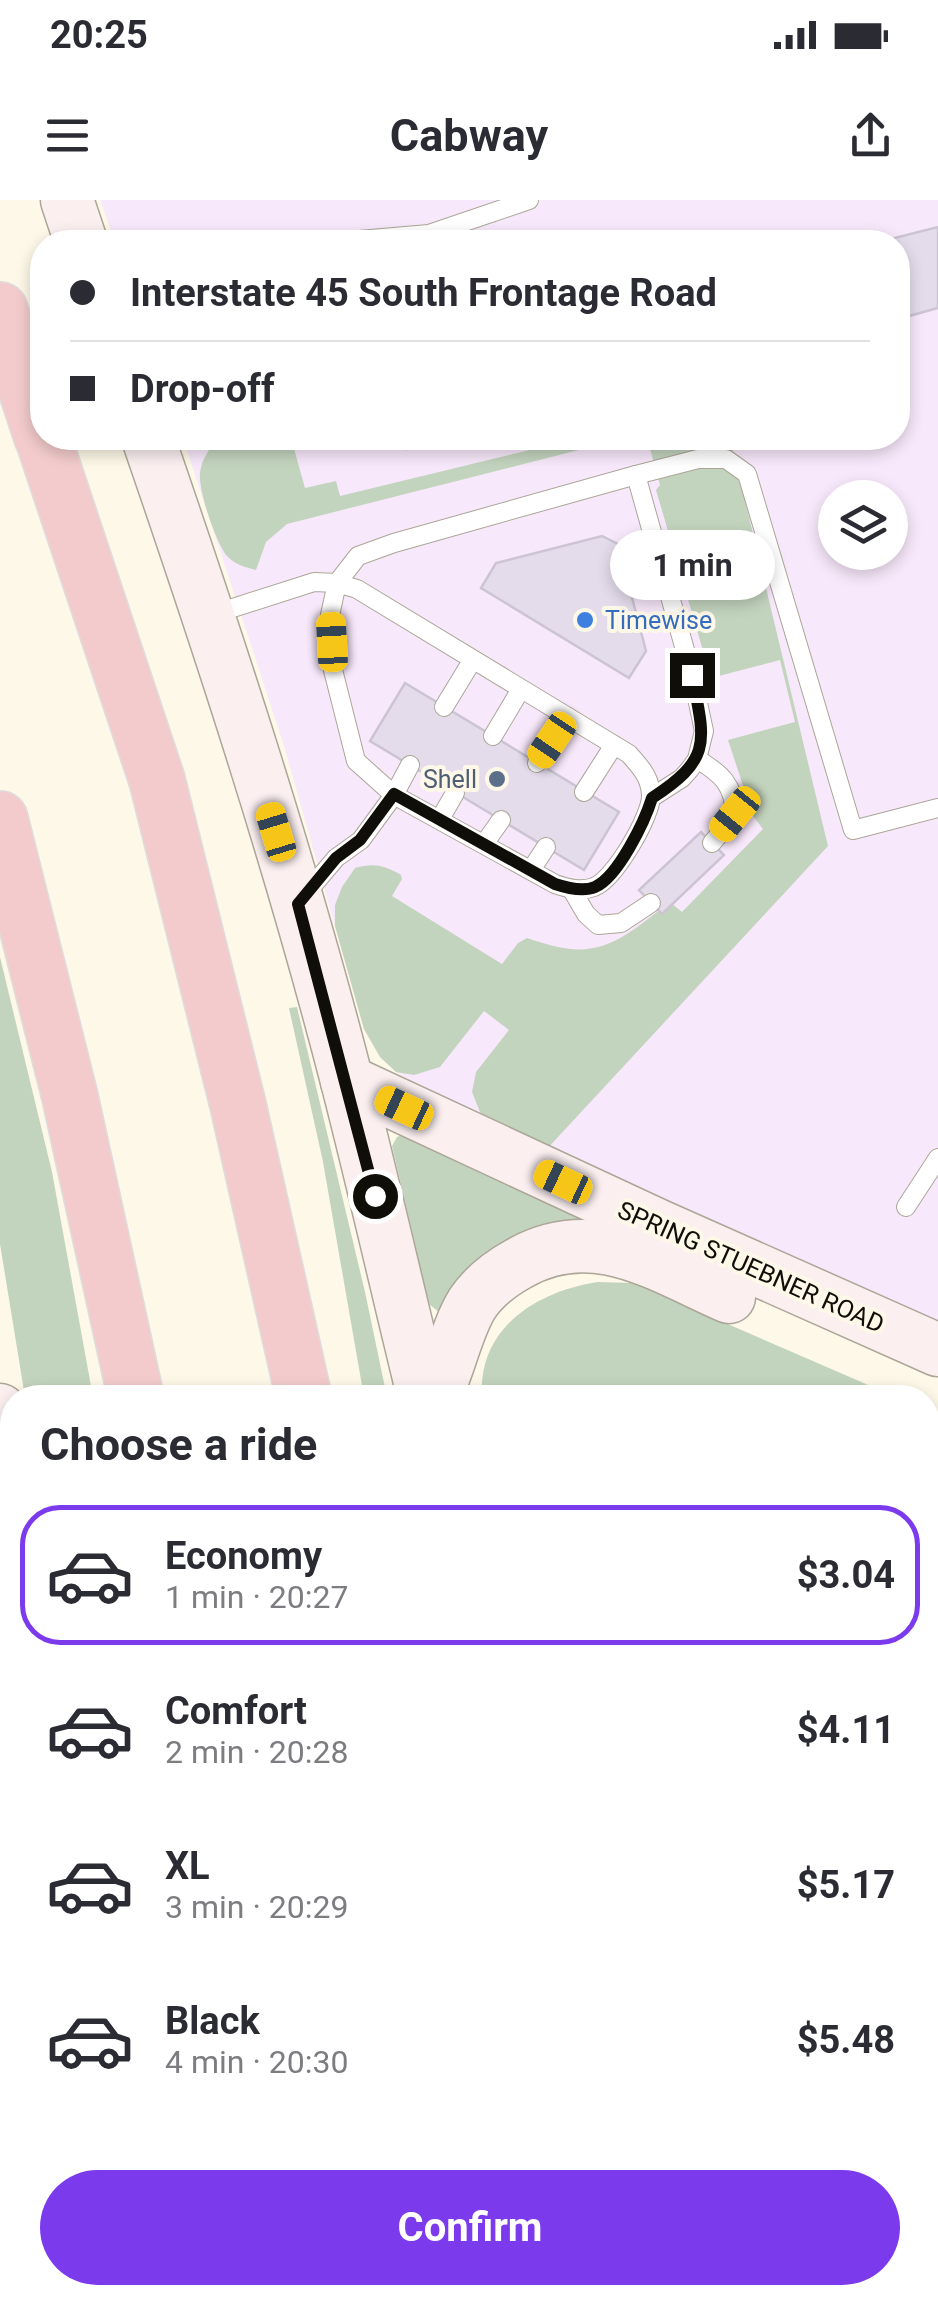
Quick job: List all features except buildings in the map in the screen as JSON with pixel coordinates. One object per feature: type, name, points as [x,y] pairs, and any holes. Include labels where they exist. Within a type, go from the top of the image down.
[{"type":"highway","points":[[0,310],[30,401]]},
{"type":"highway","points":[[46,450],[157,780],[238,1105],[301,1385]]},
{"type":"highway","points":[[0,819],[70,1097],[133,1385]]},
{"type":"main road","points":[[67,200],[78,230]]},
{"type":"main road","points":[[157,450],[298,904],[347,1081],[421,1385]]},
{"type":"main road","name":"SPRING STUEBNER ROAD","points":[[347,1081],[658,1226],[938,1350]]},
{"type":"main road","name":"SPRING STUEBNER ROAD","points":[[441,1385],[467,1314],[485,1287],[531,1256],[565,1246],[595,1244],[623,1250],[933,1385]]},
{"type":"lane","points":[[447,230],[530,200]]},
{"type":"lane","points":[[209,616],[314,582],[338,584],[357,589],[472,662],[614,744],[647,775],[652,798],[614,871],[595,887],[572,890],[531,870],[394,794],[356,761],[333,670],[330,615],[338,584],[358,556],[394,543],[698,459],[726,459],[747,474],[853,830],[938,808]]},
{"type":"lane","points":[[636,476],[692,675],[704,732],[698,759],[682,778],[652,798]]},
{"type":"lane","points":[[444,707],[472,662]]},
{"type":"lane","points":[[493,736],[521,689]]},
{"type":"lane","points":[[537,763],[568,716]]},
{"type":"lane","points":[[584,792],[614,744]]},
{"type":"lane","points":[[698,759],[722,775],[734,793],[735,814],[712,843]]},
{"type":"lane","points":[[298,904],[336,858],[360,840],[410,766]]},
{"type":"lane","points":[[440,818],[455,792]]},
{"type":"lane","points":[[484,844],[501,820]]},
{"type":"lane","points":[[531,870],[546,847]]},
{"type":"lane","points":[[572,890],[586,914],[598,925],[621,923],[651,903]]},
{"type":"lane","points":[[906,1208],[938,1158]]},
{"type":"shaded area","points":[[100,200],[938,200],[938,1326],[497,1130],[396,1072],[380,1057],[364,1029],[284,746],[187,450],[910,450],[910,230],[111,230]]},
{"type":"green space","points":[[210,450],[294,450],[305,488],[336,481],[340,496],[530,450],[579,450],[287,524],[266,542],[256,570],[237,564],[218,540],[200,481]]},
{"type":"green space","points":[[650,450],[733,450],[828,846],[545,1151],[484,1122],[472,1092],[476,1072],[509,1030],[484,1011],[440,1067],[414,1075],[396,1072],[380,1057],[364,1029],[335,926],[335,905],[355,868],[378,866],[401,875],[392,896],[502,964],[518,943],[527,938],[568,949],[593,948],[619,939],[672,904],[682,912],[763,829],[753,816],[728,740],[795,722],[780,660],[711,678],[656,490],[660,485]]},
{"type":"green space","points":[[0,957],[52,1172],[91,1385],[23,1385],[0,1244]]},
{"type":"green space","points":[[297,1007],[384,1385],[362,1385],[323,1162],[289,1008]]},
{"type":"green space","points":[[408,1132],[604,1218],[439,1312],[427,1296],[392,1146],[397,1137]]},
{"type":"green space","points":[[598,1282],[633,1283],[868,1385],[483,1385],[489,1352],[515,1317],[553,1294]]},
{"type":"place","name":"Timewise","points":[[585,620]]},
{"type":"place","name":"Shell","points":[[497,779]]},
{"type":"route","points":[[375,1196],[298,904],[336,858],[360,840],[394,794],[555,884],[572,890],[595,887],[614,871],[652,798],[682,778],[698,759],[704,732],[692,675]]}]
